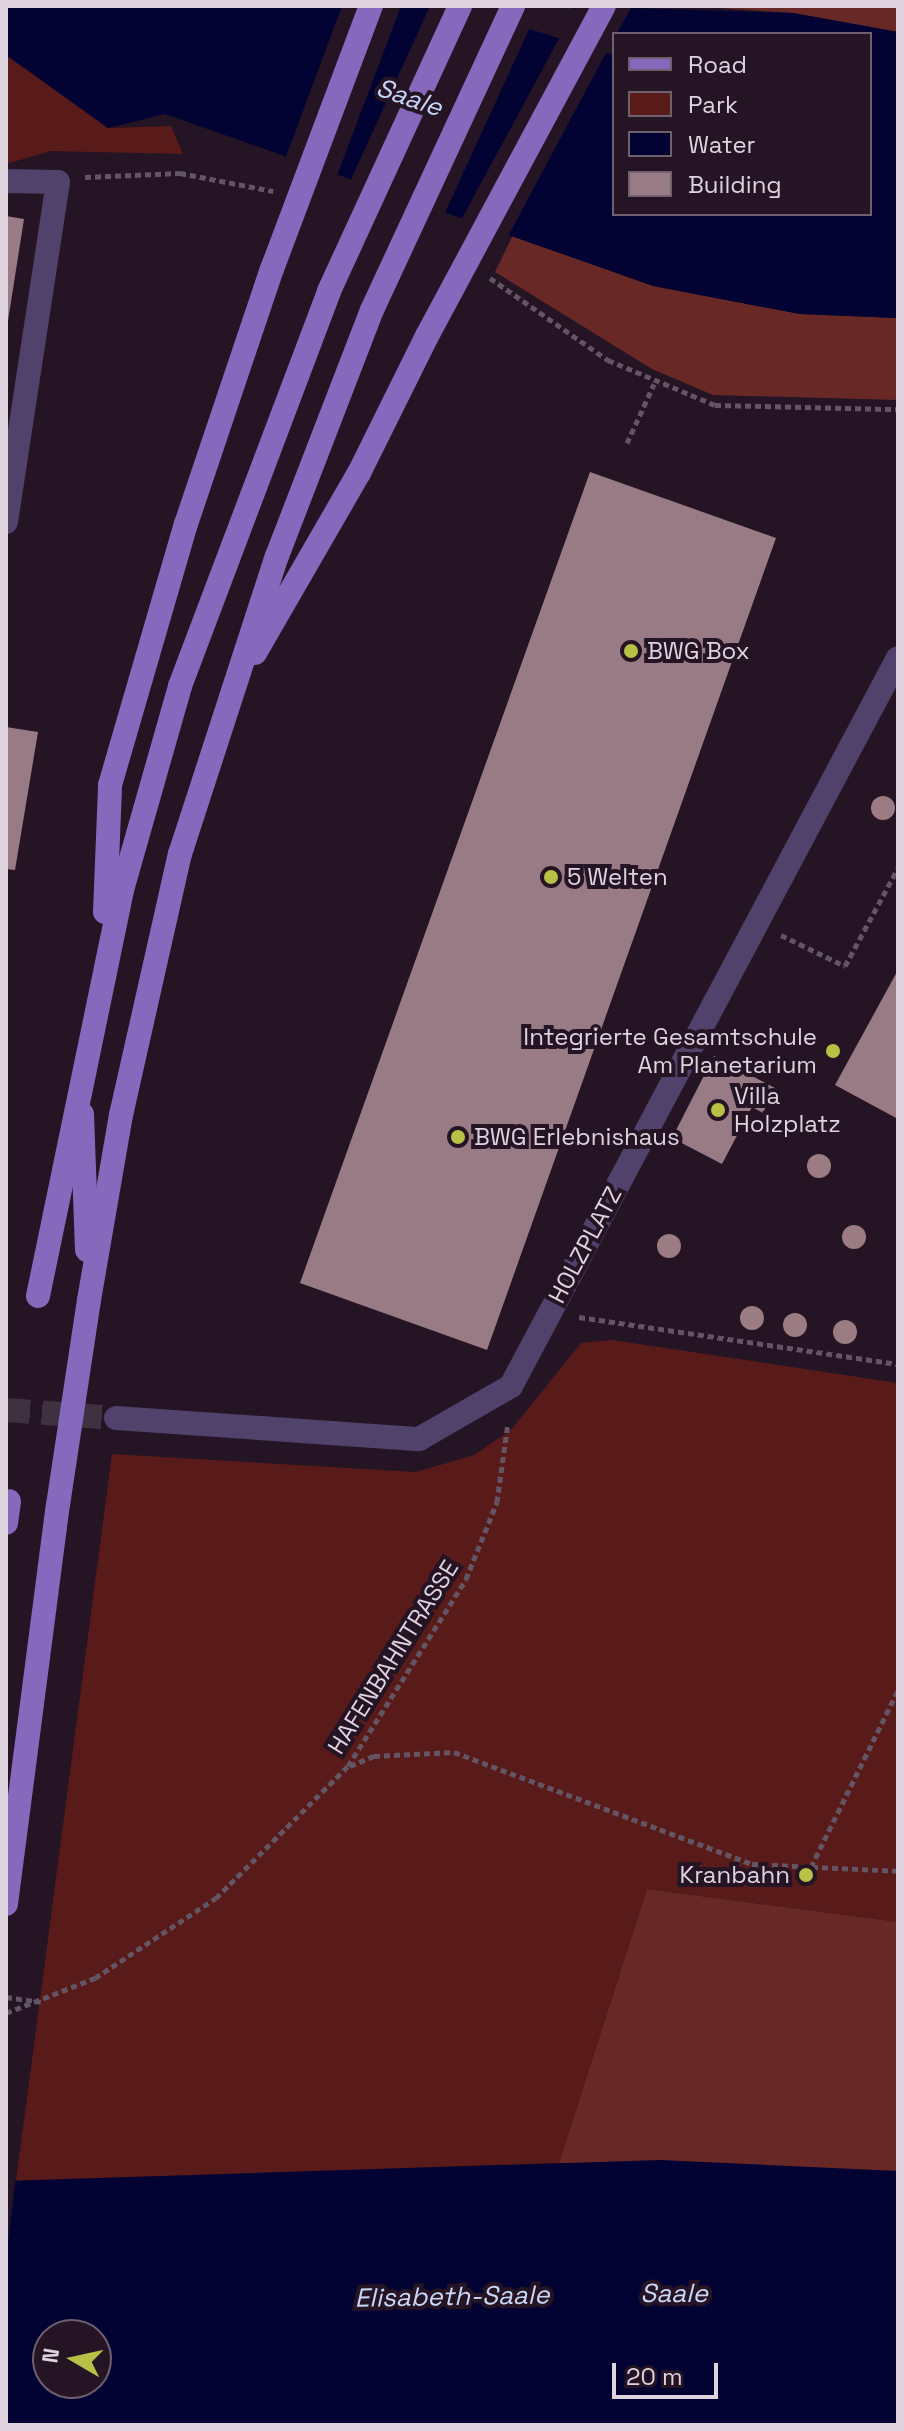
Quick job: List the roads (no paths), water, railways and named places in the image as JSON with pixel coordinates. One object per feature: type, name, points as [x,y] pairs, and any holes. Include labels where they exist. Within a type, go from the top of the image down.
[{"type":"main road","points":[[103,970],[110,785],[186,524],[272,269],[371,6]]},
{"type":"main road","points":[[38,1296],[80,1069],[103,970],[180,686],[329,291],[460,6]]},
{"type":"main road","points":[[6,1904],[58,1505],[89,1300],[121,1115],[180,854],[228,700],[372,310],[513,6]]},
{"type":"main road","points":[[228,700],[359,473],[427,336],[604,6]]},
{"type":"main road","points":[[80,1069],[89,1300]]},
{"type":"street","points":[[6,181],[58,182],[6,522]]},
{"type":"street","name":"HOLZPLATZ","points":[[116,1418],[419,1439],[511,1386],[754,922],[898,658]]},
{"type":"water","name":"Saale","points":[[6,6],[454,6],[612,54],[612,216],[872,216],[872,32],[612,32],[570,6],[793,13],[898,32],[898,318],[800,314],[653,286],[165,114],[108,128],[6,55]]},
{"type":"water","name":"Saale","points":[[660,2160],[898,2171],[898,2425],[6,2423],[6,2181]]},
{"type":"waterway","points":[[100,2399],[107,2425]]},
{"type":"tunnel","points":[[6,1410],[116,1418]]},
{"type":"place","name":"BWG Box","points":[[631,651]]},
{"type":"place","name":"5 Welten","points":[[551,877]]},
{"type":"place","name":"Integrierte Gesamtschule Am Planetarium","points":[[833,1051]]},
{"type":"place","name":"Villa Holzplatz","points":[[718,1110]]},
{"type":"place","name":"BWG Erlebnishaus","points":[[458,1137]]},
{"type":"place","name":"Kranbahn","points":[[806,1875]]},
{"type":"water label","name":"Elisabeth-Saale","points":[[452,2297]]}]
